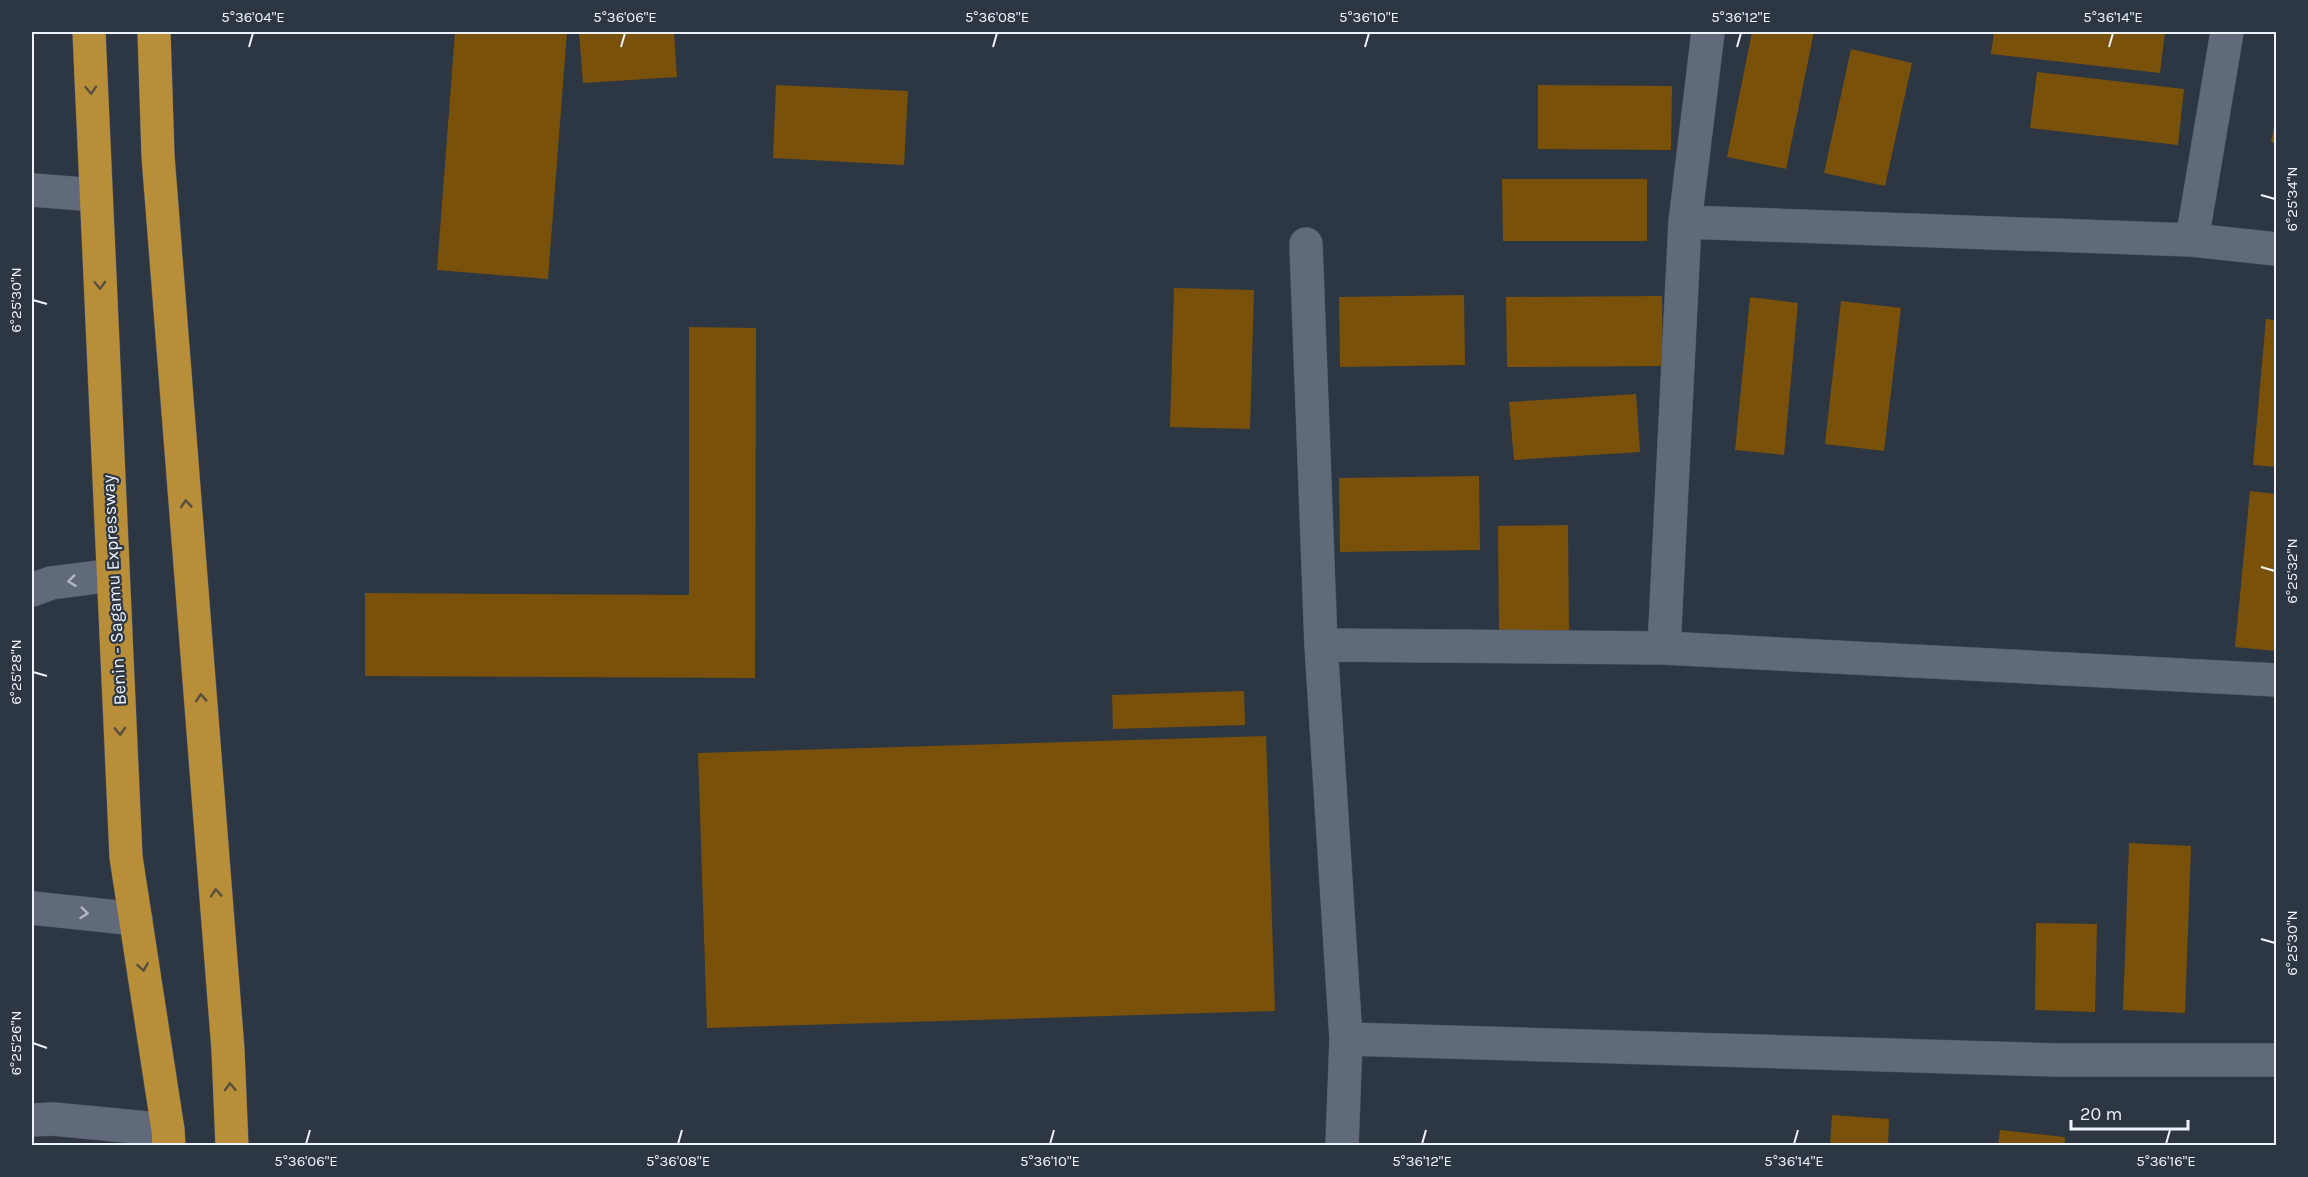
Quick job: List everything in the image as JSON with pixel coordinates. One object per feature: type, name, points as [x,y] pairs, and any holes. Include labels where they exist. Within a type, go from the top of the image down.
[{"type":"highway","name":"Benin - Sagamu Expressway","points":[[89,32],[126,857],[168,1138]]},
{"type":"highway","points":[[154,32],[158,156],[228,1050],[232,1146]]},
{"type":"street","points":[[1664,648],[1685,222],[1708,32]]},
{"type":"street","points":[[2192,240],[2227,32]]},
{"type":"street","points":[[32,190],[96,195]]},
{"type":"street","points":[[1685,222],[2192,240],[2277,249]]},
{"type":"street","points":[[1306,244],[1321,645],[1346,1039],[1342,1146]]},
{"type":"street","points":[[32,590],[51,583],[113,575]]},
{"type":"street","points":[[1321,645],[1664,648],[2277,680]]},
{"type":"street","points":[[32,908],[136,919]]},
{"type":"street","points":[[1346,1039],[2055,1060],[2277,1060]]},
{"type":"street","points":[[32,1120],[53,1119],[168,1138]]},
{"type":"building","points":[[455,32],[567,32],[548,279],[437,270]]},
{"type":"building","points":[[579,32],[674,32],[677,77],[583,83]]},
{"type":"building","points":[[1752,32],[1814,32],[1786,169],[1727,157]]},
{"type":"building","points":[[1994,32],[2165,32],[2160,73],[1991,54]]},
{"type":"building","points":[[1851,49],[1912,63],[1885,186],[1824,173]]},
{"type":"building","points":[[2037,72],[2184,89],[2178,145],[2030,128]]},
{"type":"building","points":[[776,85],[908,91],[904,165],[773,158]]},
{"type":"building","points":[[1538,85],[1672,86],[1671,150],[1538,149]]},
{"type":"building","points":[[2276,120],[2276,144],[2271,142]]},
{"type":"building","points":[[1502,179],[1647,179],[1647,241],[1503,241]]},
{"type":"building","points":[[1174,288],[1254,290],[1250,429],[1170,427]]},
{"type":"building","points":[[1464,295],[1465,365],[1340,367],[1339,297]]},
{"type":"building","points":[[1662,296],[1663,366],[1507,367],[1506,297]]},
{"type":"building","points":[[1750,297],[1798,303],[1784,455],[1735,450]]},
{"type":"building","points":[[1841,301],[1901,308],[1884,451],[1825,444]]},
{"type":"building","points":[[2266,319],[2276,320],[2276,467],[2253,465]]},
{"type":"building","points":[[689,327],[756,328],[755,678],[365,676],[365,593],[689,595]]},
{"type":"building","points":[[1636,394],[1640,452],[1514,460],[1509,402]]},
{"type":"building","points":[[1479,476],[1480,550],[1340,552],[1339,478]]},
{"type":"building","points":[[2250,491],[2276,494],[2276,651],[2235,647]]},
{"type":"building","points":[[1568,525],[1569,638],[1499,638],[1498,526]]},
{"type":"building","points":[[1244,691],[1245,725],[1113,729],[1112,695]]},
{"type":"building","points":[[1266,736],[1275,1011],[707,1028],[698,753]]},
{"type":"building","points":[[2129,843],[2191,846],[2185,1013],[2123,1010]]},
{"type":"building","points":[[2036,923],[2097,924],[2095,1012],[2035,1010]]},
{"type":"building","points":[[1832,1115],[1889,1119],[1888,1146],[1830,1146]]},
{"type":"building","points":[[2000,1130],[2065,1137],[2064,1146],[1998,1146]]}]
